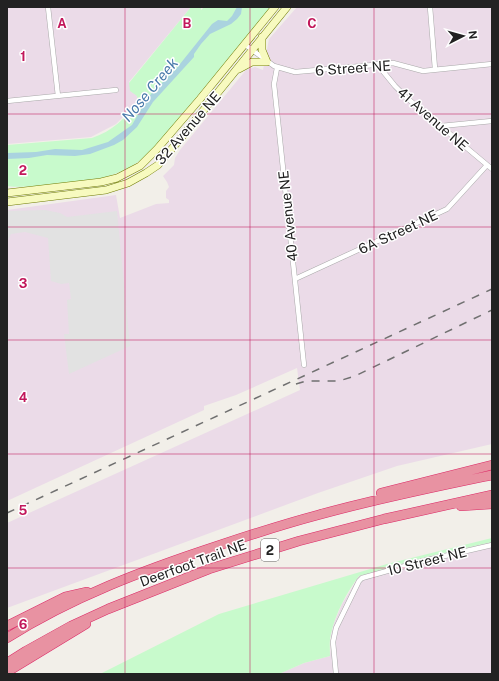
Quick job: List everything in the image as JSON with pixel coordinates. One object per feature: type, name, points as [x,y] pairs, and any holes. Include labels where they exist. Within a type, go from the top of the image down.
[{"type":"highway","points":[[319,514],[388,491],[492,465]]},
{"type":"highway","name":"Deerfoot Trail NE","points":[[7,638],[102,588],[165,563],[319,514],[492,475]]},
{"type":"highway","name":"Deerfoot Trail NE","points":[[7,663],[71,626],[108,609],[209,569],[299,541],[438,506],[492,495]]},
{"type":"highway","points":[[438,506],[473,506],[492,504]]},
{"type":"highway","points":[[7,626],[65,597],[102,588]]},
{"type":"highway","points":[[7,672],[79,629],[108,609]]},
{"type":"main road","name":"32 Avenue NE","points":[[7,193],[101,182],[117,178],[140,166],[157,150],[275,7]]},
{"type":"main road","name":"32 Avenue NE","points":[[7,202],[106,190],[128,183],[158,165],[287,7]]},
{"type":"main road","points":[[234,72],[252,62],[267,62],[262,50],[262,37]]},
{"type":"street","points":[[48,7],[58,96]]},
{"type":"street","points":[[430,7],[435,69]]},
{"type":"street","name":"6 Street NE","points":[[244,44],[277,68],[302,72],[377,64],[393,64],[420,70],[492,64]]},
{"type":"street","name":"41 Avenue NE","points":[[377,64],[394,86],[407,98],[492,170]]},
{"type":"street","name":"40 Avenue NE","points":[[277,68],[274,84],[304,365]]},
{"type":"street","points":[[7,101],[116,90]]},
{"type":"street","points":[[441,126],[492,121]]},
{"type":"street","name":"6A Street NE","points":[[295,279],[447,209],[486,165]]},
{"type":"street","name":"10 Street NE","points":[[336,674],[333,642],[336,628],[355,588],[362,578],[423,561],[492,545]]},
{"type":"shaded area","points":[[7,7],[191,7],[129,82],[137,96],[138,102],[116,124],[91,137],[7,144]]},
{"type":"shaded area","points":[[297,7],[492,7],[492,444],[397,466],[318,493],[7,608],[7,523],[300,390],[297,368],[236,395],[204,406],[204,410],[7,501],[7,210],[116,195],[120,218],[156,204],[169,203],[169,200],[166,198],[166,191],[169,187],[163,176],[174,165],[175,158],[180,150],[246,70],[255,67],[263,70],[269,39]]},
{"type":"shaded area","points":[[45,210],[60,213],[67,217],[117,211],[130,346],[69,374],[64,334],[69,334],[67,300],[71,299],[69,283],[61,284],[51,281],[48,238],[25,232],[11,234],[7,241],[7,211]]},
{"type":"shaded area","points":[[492,542],[492,674],[279,674],[304,663],[330,656],[331,635],[334,623],[342,604],[359,576],[426,557]]},
{"type":"green space","points":[[191,7],[201,7],[201,10],[204,7],[271,7],[156,146],[145,157],[121,171],[96,179],[18,187],[7,186],[7,145],[92,138],[106,132],[123,119],[138,102],[137,96],[130,91],[129,83]]},
{"type":"green space","points":[[492,538],[492,542],[426,557],[359,576],[346,596],[335,619],[330,637],[330,656],[304,663],[279,674],[100,674],[219,614],[387,564]]},
{"type":"water","points":[[237,7],[242,7],[241,14],[237,19],[231,24],[210,34],[194,54],[194,57],[153,102],[137,127],[123,140],[90,154],[75,156],[47,155],[7,159],[7,153],[36,152],[55,149],[82,150],[108,142],[132,125],[151,94],[176,69],[212,24],[218,20],[227,21]]},
{"type":"railway","points":[[7,513],[492,289]]},
{"type":"railway","points":[[296,384],[306,381],[339,381],[355,376],[492,310]]},
{"type":"water label","name":"Nose Creek","points":[[150,90]]}]
